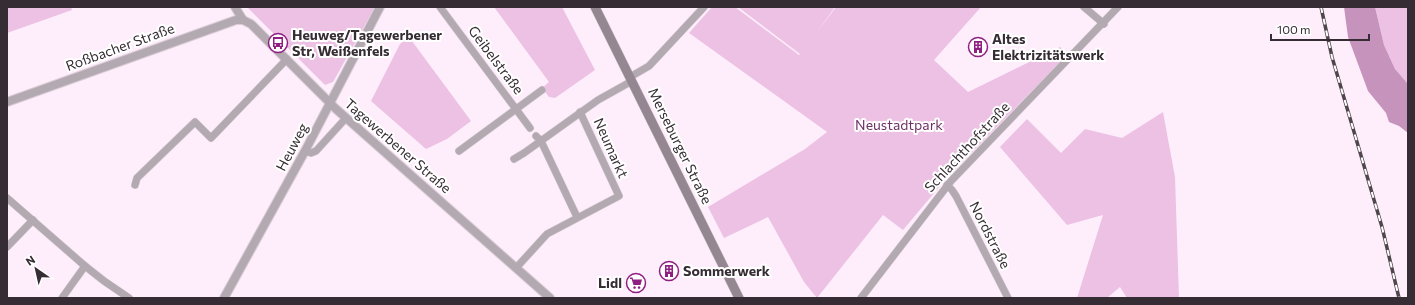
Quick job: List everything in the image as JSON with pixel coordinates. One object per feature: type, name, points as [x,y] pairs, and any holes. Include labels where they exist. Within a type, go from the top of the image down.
[{"type":"main road","name":"Merseburger Straße","points":[[595,7],[739,298]]},
{"type":"street","name":"Tagewerbener Straße","points":[[235,7],[243,20],[251,24],[346,118],[550,298]]},
{"type":"street","name":"Heuweg","points":[[224,298],[305,151],[380,7]]},
{"type":"street","name":"Geibelstraße","points":[[440,7],[530,128]]},
{"type":"street","points":[[514,159],[538,139],[649,66],[704,7]]},
{"type":"street","points":[[1084,7],[1104,24]]},
{"type":"street","name":"Schlachthofstraße","points":[[861,298],[947,185],[1104,24],[1118,7]]},
{"type":"street","name":"Roßbacher Straße","points":[[7,102],[227,23],[236,20],[243,20]]},
{"type":"street","points":[[135,185],[137,178],[195,122],[211,138],[287,59]]},
{"type":"street","points":[[459,151],[542,90]]},
{"type":"street","name":"Neumarkt","points":[[516,268],[547,234],[619,196],[580,112]]},
{"type":"street","points":[[305,151],[311,153],[316,151],[346,118]]},
{"type":"street","points":[[538,139],[577,217]]},
{"type":"street","name":"Nordstraße","points":[[947,185],[956,196],[1008,298]]},
{"type":"street","points":[[7,198],[85,266],[129,298]]},
{"type":"street","points":[[7,247],[33,220]]},
{"type":"street","points":[[62,298],[85,266]]},
{"type":"green space","points":[[7,7],[71,7],[72,10],[7,33]]},
{"type":"green space","points":[[247,7],[375,7],[333,82],[325,85]]},
{"type":"green space","points":[[494,7],[562,7],[595,70],[555,98],[549,97],[542,88],[549,82]]},
{"type":"green space","name":"Neustadtpark","points":[[712,7],[735,7],[799,55],[800,54],[738,7],[835,7],[817,32],[836,7],[981,7],[934,60],[968,92],[1060,47],[1068,54],[945,180],[903,230],[883,215],[817,298],[804,282],[768,217],[724,238],[708,207],[805,149],[827,132],[689,33]]},
{"type":"green space","points":[[1375,7],[1408,7],[1408,84],[1395,69],[1384,45]]},
{"type":"green space","points":[[409,37],[471,121],[447,139],[426,149],[371,101],[400,44]]},
{"type":"green space","points":[[1163,112],[1175,177],[1179,298],[1127,298],[1120,287],[1107,298],[1077,298],[1103,215],[1067,225],[1000,147],[1027,119],[1061,153],[1085,129],[1122,138]]},
{"type":"shaded area","points":[[1344,7],[1375,7],[1384,45],[1395,69],[1408,84],[1408,133],[1399,126],[1389,122],[1386,113],[1368,91],[1348,37]]},
{"type":"railway","points":[[1321,7],[1332,57],[1382,227],[1399,298]]},
{"type":"place","name":"Heuweg/Tagewerbener Str, Weißenfels","points":[[278,43]]},
{"type":"place","name":"Altes Elektrizitätswerk","points":[[978,47]]},
{"type":"place","name":"Sommerwerk","points":[[669,271]]},
{"type":"place","name":"Lidl","points":[[636,283]]}]
